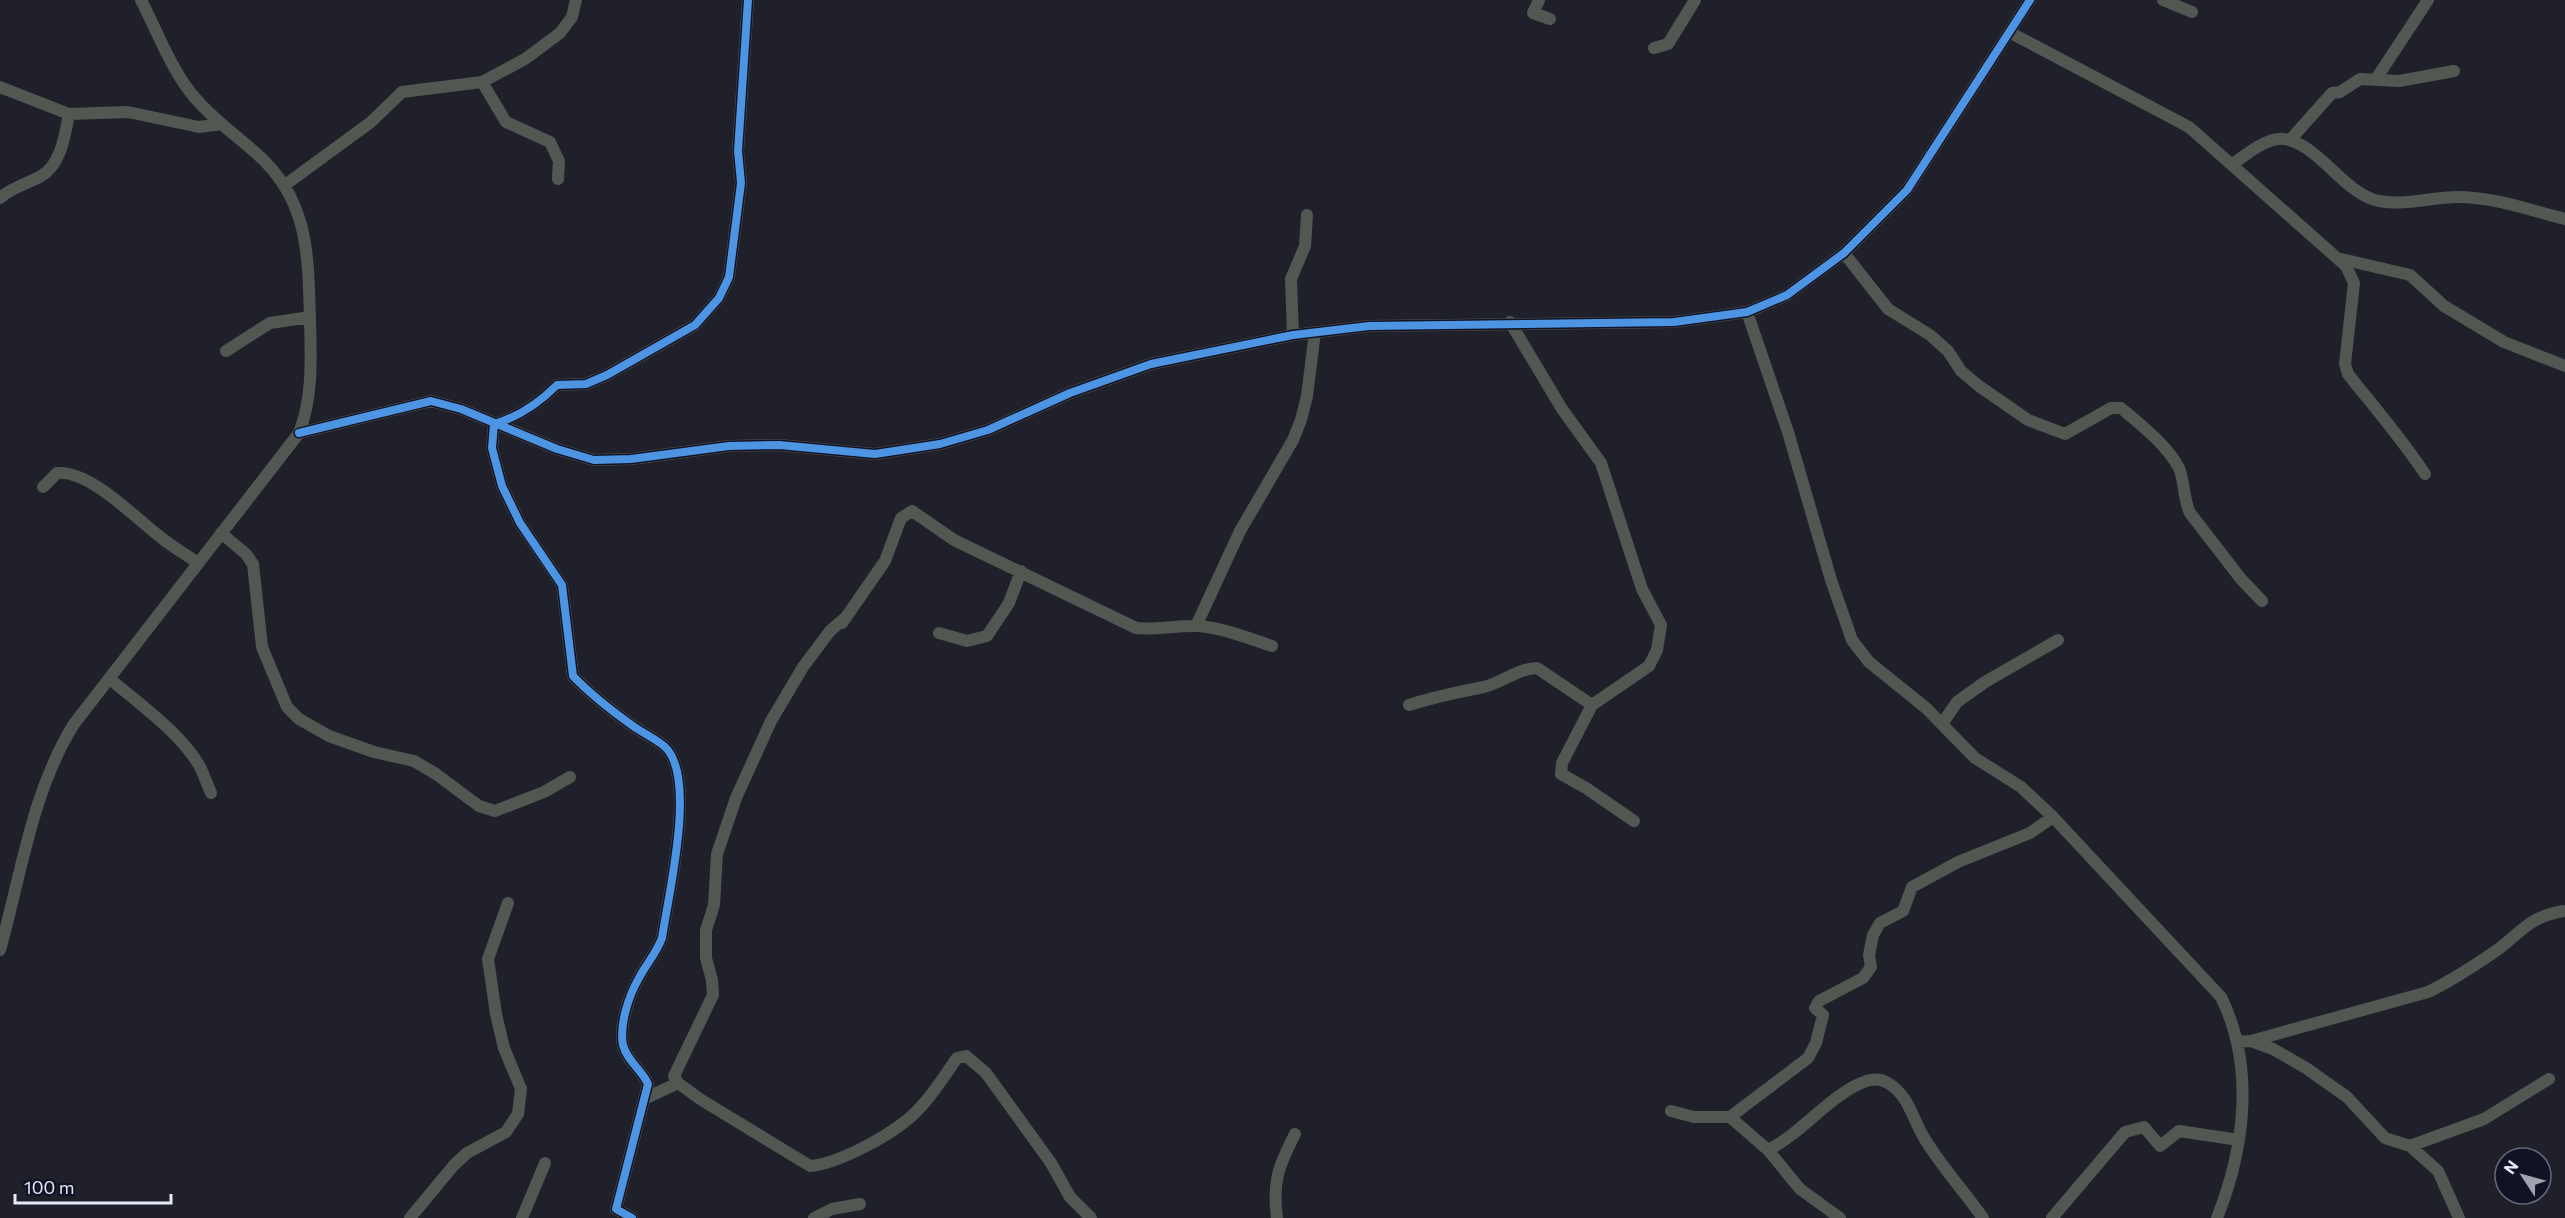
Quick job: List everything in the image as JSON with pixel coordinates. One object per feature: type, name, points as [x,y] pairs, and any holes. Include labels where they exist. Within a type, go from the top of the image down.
[{"type":"street","points":[[0,951],[42,794],[57,752],[198,562],[299,433],[310,398],[310,317],[306,236],[298,213],[285,185],[259,155],[222,124],[190,91],[141,0]]},
{"type":"street","points":[[285,185],[371,123],[402,92],[482,82],[525,59],[560,33],[572,17],[576,0]]},
{"type":"street","points":[[494,424],[510,419],[539,402],[558,385],[586,384],[607,375],[695,325],[719,298],[729,277],[741,183],[738,151],[748,0]]},
{"type":"street","points":[[1539,0],[1533,12],[1550,20]]},
{"type":"street","points":[[1654,48],[1668,44],[1695,0]]},
{"type":"street","points":[[299,433],[431,401],[461,409],[494,424],[594,460],[631,459],[729,446],[779,445],[875,454],[940,444],[988,430],[1070,393],[1151,364],[1293,335],[1369,326],[1510,322],[1674,322],[1747,312],[1787,295],[1844,253],[1907,190],[1963,107],[2030,0]]},
{"type":"street","points":[[2163,0],[2192,12]]},
{"type":"street","points":[[2376,79],[2428,0]]},
{"type":"street","points":[[2009,32],[2189,127],[2346,266],[2354,283],[2345,364],[2348,374],[2393,432],[2404,441],[2425,474]]},
{"type":"street","points":[[2290,140],[2332,93],[2340,92],[2360,79],[2399,81],[2454,71]]},
{"type":"street","points":[[482,82],[506,122],[550,142],[559,161],[558,179]]},
{"type":"street","points":[[0,87],[69,114],[128,112],[199,127],[222,124]]},
{"type":"street","points":[[0,198],[9,190],[44,175],[62,149],[69,114]]},
{"type":"street","points":[[2232,165],[2260,146],[2280,138],[2290,140],[2326,164],[2364,196],[2380,202],[2456,197],[2494,200],[2565,219]]},
{"type":"street","points":[[1293,335],[1291,279],[1305,246],[1306,215]]},
{"type":"street","points":[[1844,253],[1888,309],[1920,327],[1948,351],[1961,371],[2028,420],[2065,434],[2111,408],[2121,408],[2142,426],[2180,469],[2185,503],[2190,513],[2241,579],[2262,601]]},
{"type":"street","points":[[2336,258],[2410,275],[2450,311],[2504,342],[2565,366]]},
{"type":"street","points":[[1747,312],[1788,432],[1831,580],[1852,640],[1869,662],[1942,724],[1975,758],[2021,787],[2053,817],[2221,997],[2232,1019],[2243,1075],[2239,1140],[2217,1218]]},
{"type":"street","points":[[226,351],[270,323],[310,317]]},
{"type":"street","points":[[1510,322],[1562,409],[1601,463],[1642,589],[1661,625],[1657,650],[1649,666],[1592,705],[1562,763],[1561,774],[1634,821]]},
{"type":"street","points":[[1196,626],[1224,562],[1262,490],[1293,440],[1307,396],[1315,332]]},
{"type":"street","points":[[494,424],[492,448],[502,486],[520,522],[562,585],[573,676],[609,709],[664,746],[675,759],[678,773],[681,816],[662,938],[657,951],[638,978],[629,1000],[623,1031],[623,1045],[628,1057],[647,1080],[646,1098],[616,1209],[632,1218]]},
{"type":"street","points":[[44,487],[57,472],[65,472],[92,484],[114,498],[164,540],[198,562]]},
{"type":"street","points":[[835,634],[885,561],[901,518],[912,511],[954,540],[1136,628],[1152,630],[1196,626],[1224,631],[1272,646]]},
{"type":"street","points":[[221,534],[246,554],[253,564],[262,647],[287,707],[299,719],[329,736],[356,746],[414,761],[436,774],[479,806],[495,811],[544,792],[570,777]]},
{"type":"street","points":[[939,633],[967,641],[987,636],[1004,613],[1021,571]]},
{"type":"street","points":[[846,617],[830,630],[803,667],[771,721],[736,798],[717,854],[714,905],[706,930],[706,958],[712,980],[713,995],[674,1076],[678,1083],[801,1163],[821,1165],[866,1145],[907,1120],[934,1090],[957,1058],[966,1056],[986,1072],[1051,1163],[1070,1197],[1091,1218]]},
{"type":"street","points":[[1942,724],[1957,702],[1976,688],[2058,640]]},
{"type":"street","points":[[1409,705],[1462,689],[1485,686],[1509,675],[1538,668],[1592,705]]},
{"type":"street","points":[[110,679],[166,728],[186,750],[199,765],[211,793]]},
{"type":"street","points":[[1671,1111],[1694,1117],[1730,1117],[1808,1058],[1816,1043],[1822,1015],[1815,1008],[1819,1001],[1863,978],[1871,967],[1869,955],[1873,935],[1880,923],[1902,911],[1912,887],[1958,862],[2030,833],[2053,817]]},
{"type":"street","points":[[410,1218],[454,1165],[467,1153],[506,1132],[518,1114],[521,1089],[504,1048],[496,1014],[488,958],[508,903]]},
{"type":"street","points":[[2238,1042],[2251,1041],[2428,992],[2451,981],[2541,915],[2562,911]]},
{"type":"street","points":[[2251,1041],[2273,1049],[2306,1068],[2347,1097],[2385,1138],[2410,1146],[2438,1172],[2459,1218]]},
{"type":"street","points":[[2410,1146],[2484,1119],[2549,1079]]},
{"type":"street","points":[[1768,1150],[1780,1144],[1851,1088],[1867,1080],[1878,1080],[1887,1083],[1905,1098],[1923,1136],[1983,1218]]},
{"type":"street","points":[[646,1098],[678,1083]]},
{"type":"street","points":[[1730,1117],[1768,1150],[1800,1189],[1840,1218]]},
{"type":"street","points":[[2052,1218],[2125,1132],[2144,1127],[2160,1146],[2179,1131],[2239,1140]]},
{"type":"street","points":[[1277,1218],[1274,1195],[1276,1178],[1295,1134]]},
{"type":"street","points":[[522,1218],[545,1163]]},
{"type":"street","points":[[814,1218],[832,1209],[860,1204]]},
{"type":"cycle path","points":[[632,1218],[616,1209],[648,1084],[625,1051],[622,1028],[632,993],[662,938],[678,837],[679,782],[674,761],[664,746],[610,709],[573,676],[562,585],[520,523],[502,486],[492,448],[494,424],[528,409],[557,385],[586,384],[607,375],[695,325],[719,298],[729,277],[741,183],[738,151],[748,0]]},
{"type":"cycle path","points":[[299,433],[431,401],[461,409],[557,449],[594,460],[631,459],[729,446],[779,445],[875,454],[940,444],[988,430],[1070,393],[1151,364],[1293,335],[1369,326],[1674,322],[1747,312],[1787,295],[1844,253],[1907,190],[2030,0]]}]
